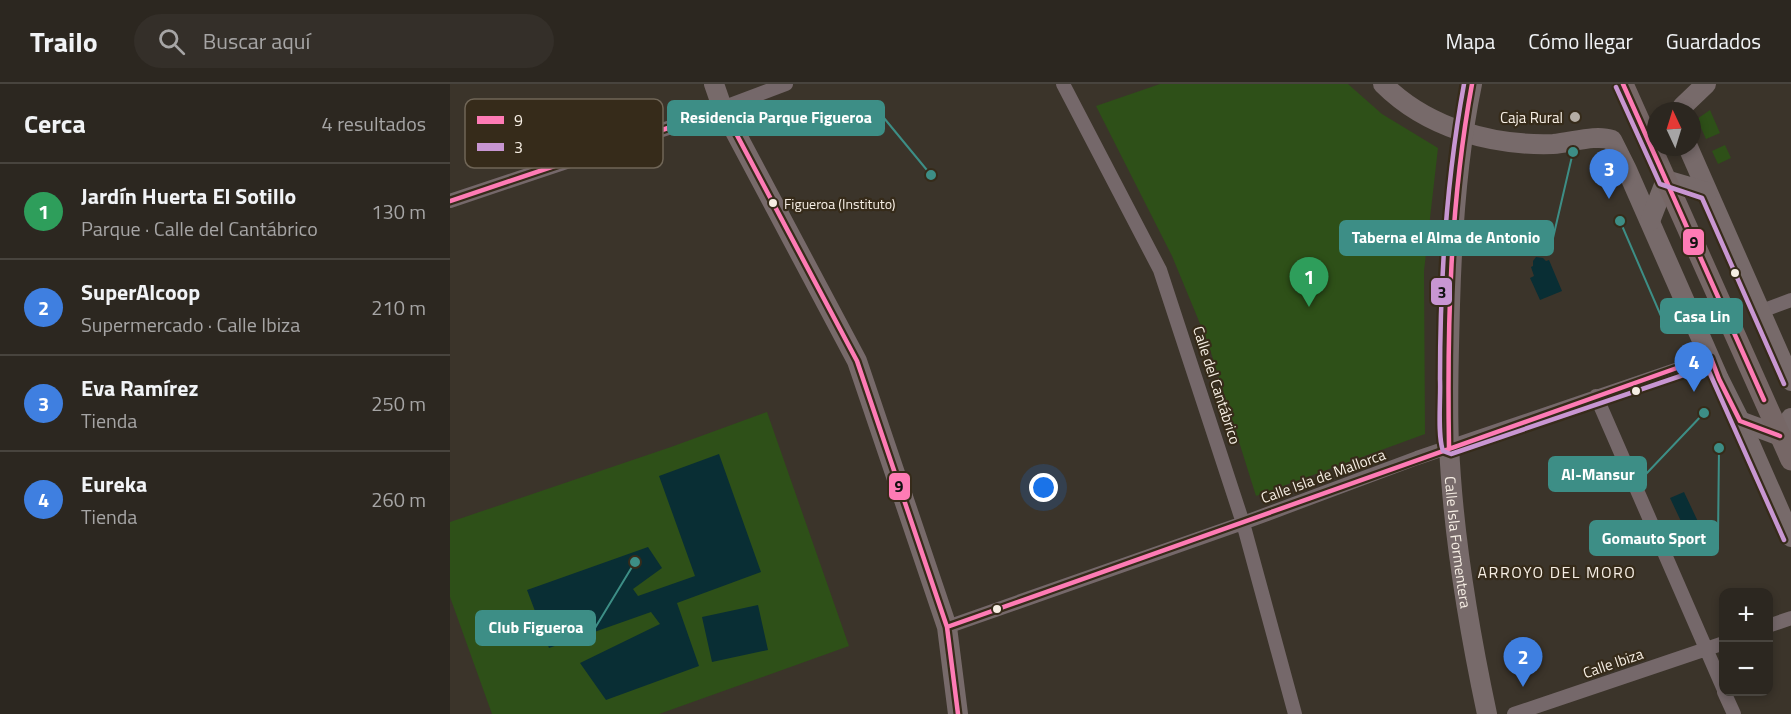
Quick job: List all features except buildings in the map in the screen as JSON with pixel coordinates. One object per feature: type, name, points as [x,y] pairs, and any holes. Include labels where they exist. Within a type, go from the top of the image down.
[{"type":"main road","points":[[714,84],[722,107],[857,361],[947,627],[958,714]]},
{"type":"main road","points":[[1383,84],[1432,119],[1462,132],[1500,141],[1528,144],[1553,144],[1607,138],[1612,140],[1791,537]]},
{"type":"main road","name":"Calle Isla Formentera","points":[[1472,84],[1462,132],[1451,258],[1449,447],[1462,583],[1487,714]]},
{"type":"main road","points":[[1623,84],[1666,180],[1786,427],[1791,459]]},
{"type":"main road","points":[[1687,102],[1706,84]]},
{"type":"main road","points":[[1692,156],[1791,381]]},
{"type":"main road","points":[[1650,220],[1666,180]]},
{"type":"main road","points":[[1666,180],[1707,192]]},
{"type":"main road","points":[[1740,421],[1786,427]]},
{"type":"street","points":[[663,130],[786,84]]},
{"type":"street","name":"Calle del Cantábrico","points":[[1063,84],[1160,270],[1243,523],[1295,714]]},
{"type":"street","points":[[450,201],[549,168]]},
{"type":"street","points":[[1759,312],[1791,300]]},
{"type":"street","name":"Calle Isla de Mallorca","points":[[947,627],[1243,523],[1449,447],[1710,357]]},
{"type":"street","points":[[1596,396],[1719,680]]},
{"type":"street","points":[[1773,624],[1791,618]]},
{"type":"street","name":"Calle Ibiza","points":[[1514,714],[1719,645]]},
{"type":"street","points":[[1726,696],[1734,714]]},
{"type":"green space","points":[[1160,84],[1348,84],[1382,114],[1438,148],[1424,271],[1425,434],[1256,496],[1208,343],[1172,256],[1096,106]]},
{"type":"green space","points":[[1710,110],[1720,133],[1706,139],[1701,128],[1701,116]]},
{"type":"green space","points":[[1725,145],[1731,158],[1718,164],[1712,151]]},
{"type":"green space","points":[[767,412],[849,646],[659,714],[492,714],[450,597],[450,522]]},
{"type":"water","points":[[1536,257],[1549,260],[1562,291],[1540,300],[1530,278],[1534,276],[1531,267]]},
{"type":"water","points":[[719,454],[761,572],[677,603],[699,666],[606,700],[580,663],[660,624],[651,612],[549,648],[527,590],[648,547],[662,568],[633,589],[638,596],[695,576],[659,476]]},
{"type":"water","points":[[1684,492],[1701,528],[1687,534],[1670,498]]},
{"type":"water","points":[[758,605],[768,650],[712,662],[702,617]]},
{"type":"transit line","name":"3","points":[[1464,84],[1448,194],[1443,268],[1440,342],[1440,435],[1443,451],[1451,454],[1707,367],[1784,540]]},
{"type":"transit line","name":"9","points":[[1449,447],[1452,265],[1459,174],[1472,84]]},
{"type":"transit line","name":"9","points":[[1623,84],[1764,400]]},
{"type":"transit line","name":"3","points":[[1616,87],[1660,184],[1702,198],[1784,384]]},
{"type":"transit line","name":"9","points":[[663,130],[722,107],[857,361],[947,627],[958,714]]},
{"type":"transit line","name":"9","points":[[450,201],[549,168]]},
{"type":"transit line","name":"9","points":[[947,627],[1705,358],[1711,358],[1740,421],[1780,436]]},
{"type":"place","name":"Caja Rural","points":[[1575,117]]},
{"type":"place","name":"Taberna el Alma de Antonio","points":[[1573,152]]},
{"type":"place","name":"Residencia Parque Figueroa","points":[[931,175]]},
{"type":"place","name":"Eva Ramírez","points":[[1609,199]]},
{"type":"place","name":"Figueroa (Instituto)","points":[[773,203]]},
{"type":"place","name":"Casa Lin","points":[[1620,221]]},
{"type":"place","name":"Jardín Huerta El Sotillo","points":[[1309,307]]},
{"type":"place","name":"Eureka","points":[[1694,392]]},
{"type":"place","name":"Al-Mansur","points":[[1704,413]]},
{"type":"place","name":"Gomauto Sport","points":[[1719,448]]},
{"type":"place","name":"Club Figueroa","points":[[635,562]]},
{"type":"place","name":"SuperAlcoop","points":[[1523,687]]},
{"type":"district","name":"ARROYO DEL MORO","points":[[1557,572]]}]
